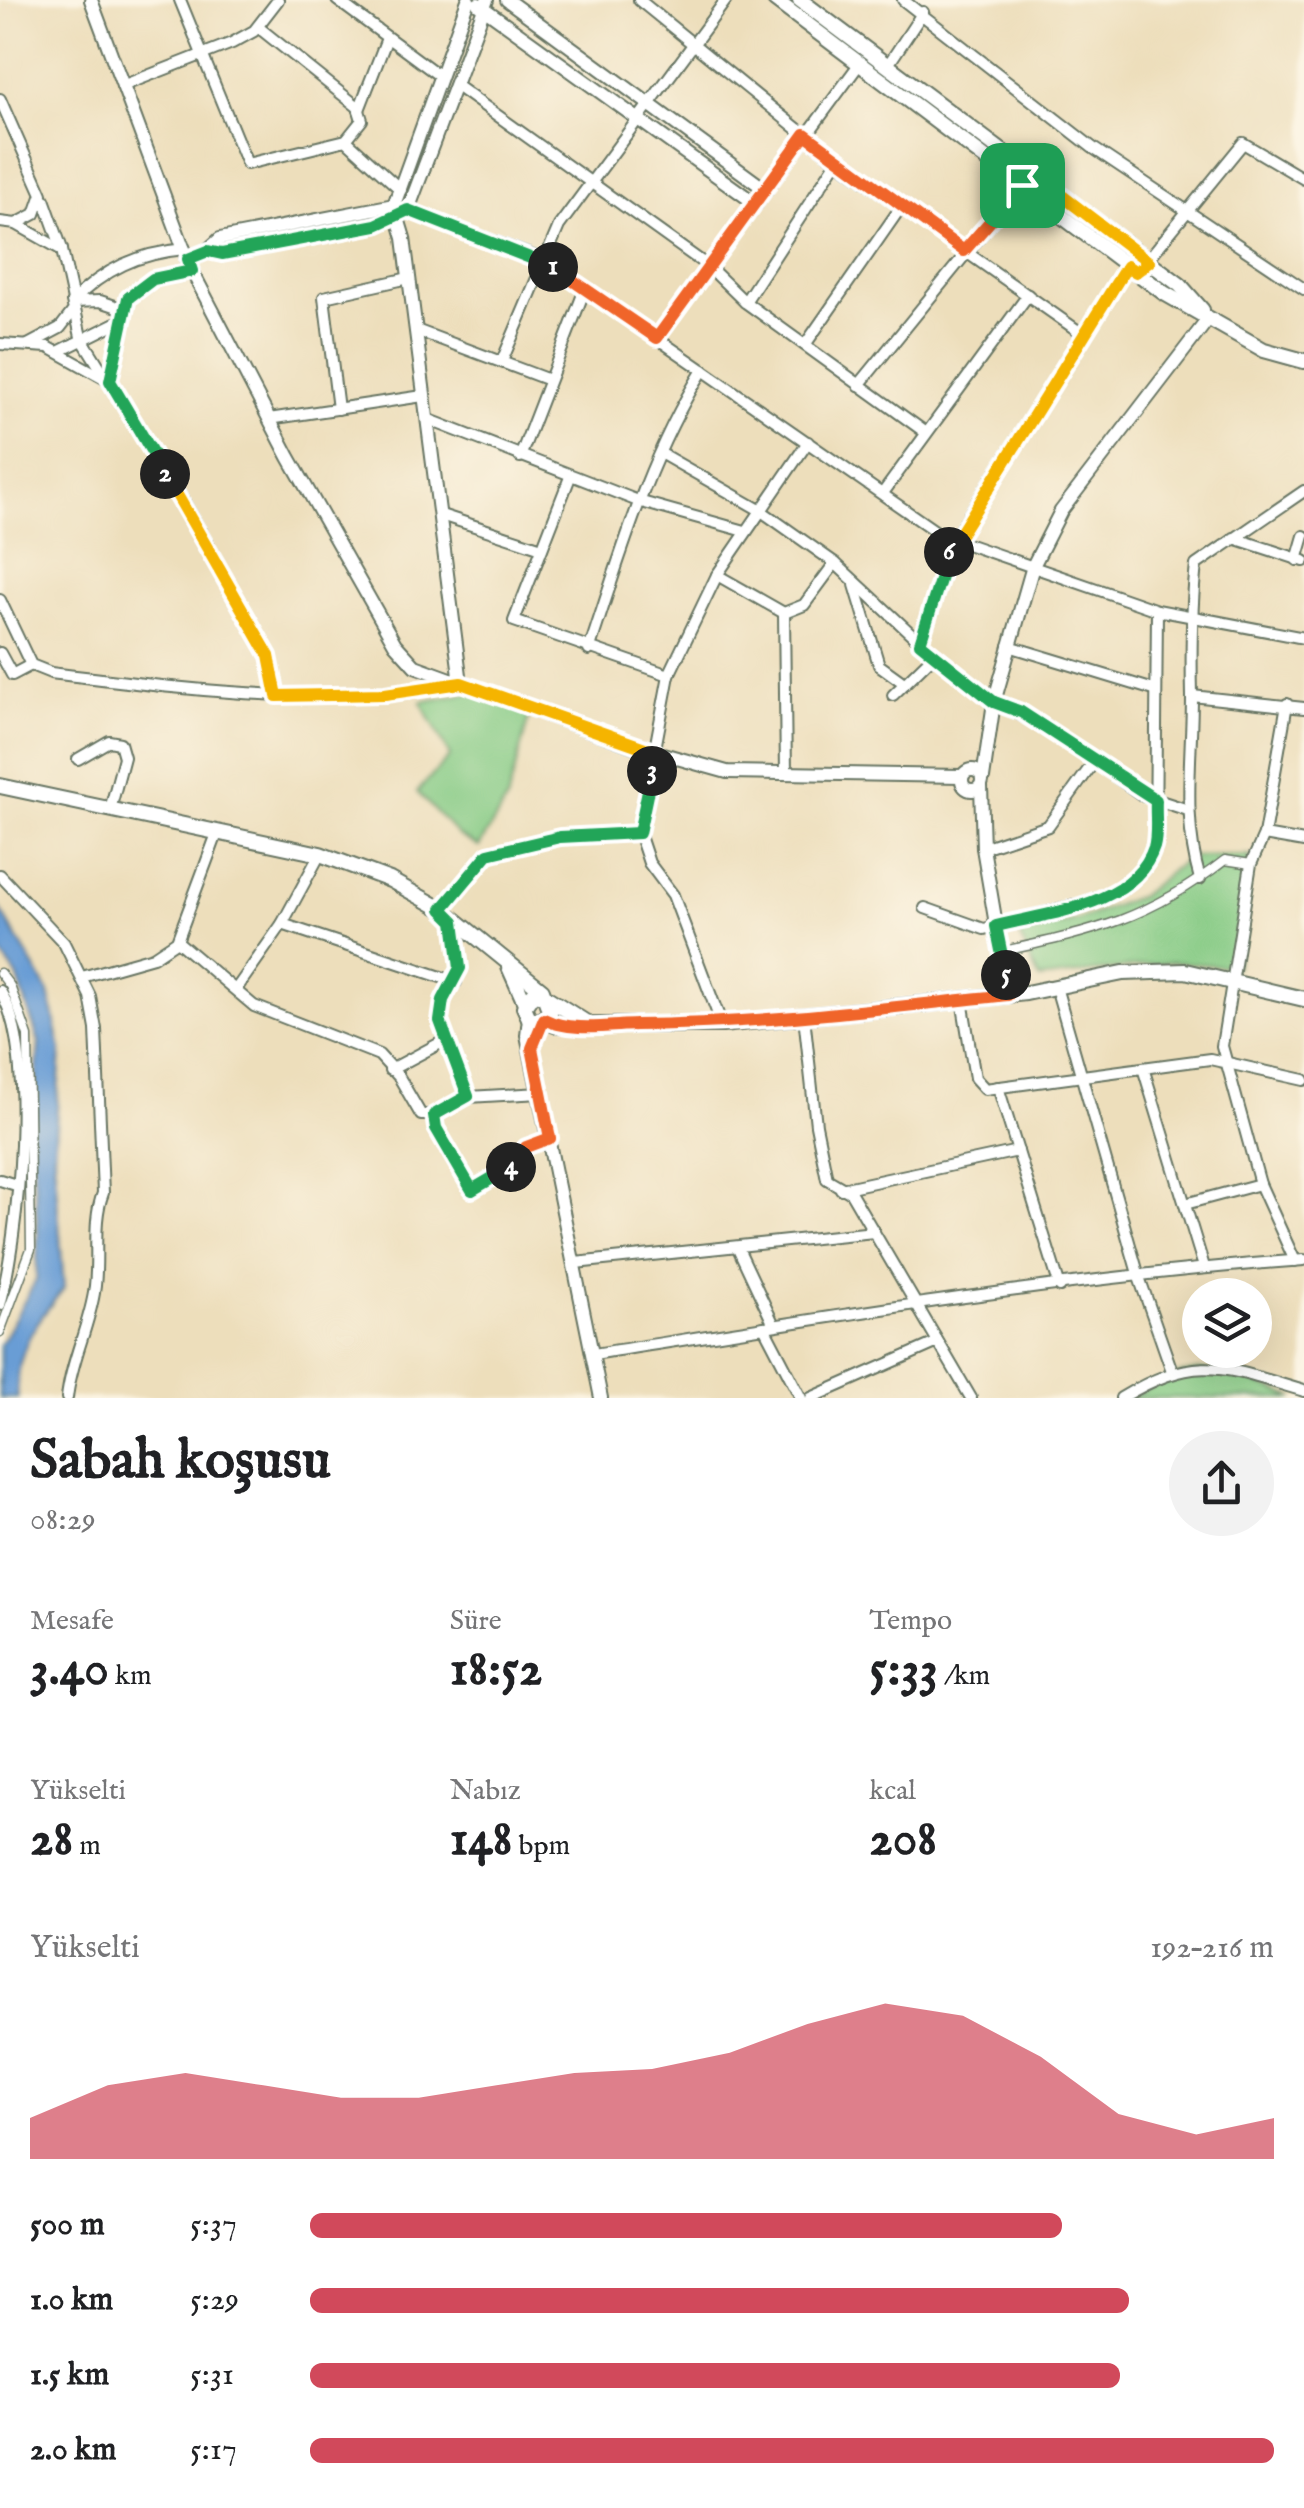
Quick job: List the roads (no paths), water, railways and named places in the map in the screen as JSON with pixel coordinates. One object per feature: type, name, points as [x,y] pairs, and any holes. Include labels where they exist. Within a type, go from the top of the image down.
[{"type":"main road","points":[[775,0],[860,64],[1149,262],[1180,285],[1210,318]]},
{"type":"main road","points":[[800,0],[888,65],[1132,269],[1264,350],[1304,361]]},
{"type":"main road","points":[[0,786],[112,806],[320,854],[390,880],[442,909],[509,967],[530,978],[551,1008],[535,1015]]},
{"type":"main road","points":[[509,967],[535,1015],[556,1025],[722,1024],[1008,995],[1123,973],[1185,972],[1304,998]]},
{"type":"main road","points":[[535,1015],[533,994],[547,998],[591,1026]]},
{"type":"street","points":[[90,0],[188,260],[269,419],[395,644],[415,666],[656,752],[727,772],[973,780]]},
{"type":"street","points":[[180,0],[247,164],[346,140],[362,120],[359,110],[258,26]]},
{"type":"street","points":[[122,86],[201,56],[258,26],[278,0]]},
{"type":"street","points":[[337,0],[441,77]]},
{"type":"street","points":[[506,0],[766,190]]},
{"type":"street","points":[[639,0],[837,160],[1084,335]]},
{"type":"street","points":[[502,361],[560,226],[726,0]]},
{"type":"street","points":[[903,0],[1093,148],[1304,289]]},
{"type":"street","points":[[461,683],[423,396],[401,190],[441,77],[478,2]]},
{"type":"street","points":[[401,210],[455,85],[478,2]]},
{"type":"street","points":[[478,2],[756,204]]},
{"type":"street","points":[[888,65],[922,12]]},
{"type":"street","points":[[359,110],[387,38]]},
{"type":"street","points":[[657,338],[860,64]]},
{"type":"street","points":[[455,85],[709,267],[745,302],[925,432]]},
{"type":"street","points":[[0,99],[62,250],[74,310],[60,328],[28,345]]},
{"type":"street","points":[[346,140],[401,190]]},
{"type":"street","points":[[920,643],[953,540],[1084,335],[1132,269],[1149,262],[1186,209],[1243,144],[1304,179]]},
{"type":"street","points":[[745,302],[837,160]]},
{"type":"street","points":[[860,385],[1026,178]]},
{"type":"street","points":[[16,224],[41,207],[42,194]]},
{"type":"street","points":[[805,345],[901,207]]},
{"type":"street","points":[[110,381],[128,298],[144,284],[208,251],[222,254],[356,229],[401,210],[544,260],[953,540],[1157,610],[1304,638]]},
{"type":"street","points":[[0,222],[16,224],[62,250]]},
{"type":"street","points":[[72,302],[97,276],[114,268],[188,260]]},
{"type":"street","points":[[338,409],[324,297],[409,278]]},
{"type":"street","points":[[520,458],[585,289]]},
{"type":"street","points":[[882,493],[1028,295]]},
{"type":"street","points":[[72,302],[100,301],[124,314]]},
{"type":"street","points":[[72,302],[81,337],[269,656],[277,696]]},
{"type":"street","points":[[58,352],[124,314]]},
{"type":"street","points":[[1008,995],[1004,951],[996,926],[973,780],[988,740],[1009,646],[1033,566],[1061,510],[1210,318]]},
{"type":"street","points":[[416,330],[549,380]]},
{"type":"street","points":[[0,344],[58,352],[110,381]]},
{"type":"street","points":[[589,650],[638,501],[678,410],[704,370]]},
{"type":"street","points":[[269,419],[423,396]]},
{"type":"street","points":[[427,419],[638,501],[746,531]]},
{"type":"street","points":[[722,1024],[673,895],[649,863],[639,833],[669,674],[717,574],[808,442]]},
{"type":"street","points":[[660,453],[760,510],[834,563],[920,643],[994,702],[1021,712],[1156,800],[1188,810]]},
{"type":"street","points":[[570,477],[514,622],[669,674]]},
{"type":"street","points":[[1200,879],[1190,846],[1188,810],[1190,618],[1196,565],[1304,491]]},
{"type":"street","points":[[441,515],[542,548]]},
{"type":"street","points":[[1234,538],[1300,561],[1304,536]]},
{"type":"street","points":[[784,613],[804,605],[834,563]]},
{"type":"street","points":[[717,574],[784,613]]},
{"type":"street","points":[[854,584],[879,665],[904,683]]},
{"type":"street","points":[[0,600],[32,665],[50,673],[277,696],[385,694],[461,683]]},
{"type":"street","points":[[925,908],[984,929],[1121,889],[1144,870],[1155,844],[1157,610]]},
{"type":"street","points":[[784,613],[786,774]]},
{"type":"street","points":[[1009,646],[1154,690]]},
{"type":"street","points":[[0,653],[12,675],[32,665]]},
{"type":"street","points":[[893,696],[934,655]]},
{"type":"street","points":[[1192,696],[1304,708]]},
{"type":"street","points":[[592,1354],[915,1303],[1204,1267],[1300,1261],[1260,1184],[1223,1059],[1251,864],[1264,835],[1287,704]]},
{"type":"street","points":[[78,759],[109,741],[120,744],[124,757],[112,806]]},
{"type":"street","points":[[983,848],[1048,826],[1094,762]]},
{"type":"street","points":[[82,976],[153,957],[177,941],[218,831]]},
{"type":"street","points":[[442,909],[488,854],[560,837],[639,833]]},
{"type":"street","points":[[1264,835],[1304,842]]},
{"type":"street","points":[[237,988],[282,924],[320,854]]},
{"type":"street","points":[[1004,951],[1102,930],[1153,908],[1225,860],[1251,864]]},
{"type":"street","points":[[0,875],[64,943],[82,976],[96,1029],[103,1193],[98,1207],[93,1298],[71,1365],[67,1398]]},
{"type":"street","points":[[454,921],[460,968],[456,982],[443,1000],[440,1021],[468,1096]]},
{"type":"street","points":[[282,924],[456,982]]},
{"type":"street","points":[[177,941],[254,1006],[379,1056],[422,1115],[434,1115],[468,1096],[541,1093]]},
{"type":"street","points":[[0,973],[10,986],[28,1036],[31,1248],[0,1332]]},
{"type":"street","points":[[1056,987],[1139,1277],[1172,1371]]},
{"type":"street","points":[[0,991],[18,1027],[21,1116],[0,1305]]},
{"type":"street","points":[[962,1000],[975,1078],[985,1089],[1223,1059],[1304,1080]]},
{"type":"street","points":[[535,1015],[527,1036],[601,1398]]},
{"type":"street","points":[[804,1016],[827,1179],[840,1190],[852,1193],[971,1398]]},
{"type":"street","points":[[390,1070],[446,1040]]},
{"type":"street","points":[[1144,1071],[1204,1267]]},
{"type":"street","points":[[998,1087],[1060,1287]]},
{"type":"street","points":[[434,1115],[436,1128],[472,1190],[510,1168],[526,1147],[550,1138]]},
{"type":"street","points":[[840,1190],[1018,1151]]},
{"type":"street","points":[[0,1180],[16,1184]]},
{"type":"street","points":[[1185,1204],[1260,1184]]},
{"type":"street","points":[[574,1263],[874,1232]]},
{"type":"street","points":[[738,1248],[801,1398]]},
{"type":"street","points":[[811,1398],[938,1342]]},
{"type":"street","points":[[1121,1398],[1172,1371],[1200,1366],[1304,1392]]},
{"type":"water","points":[[0,908],[49,993],[61,1050],[54,1156],[64,1288],[23,1352],[18,1398],[0,1398],[0,1345],[36,1280],[38,1234],[31,1137],[39,1042],[17,976],[0,952]]}]
